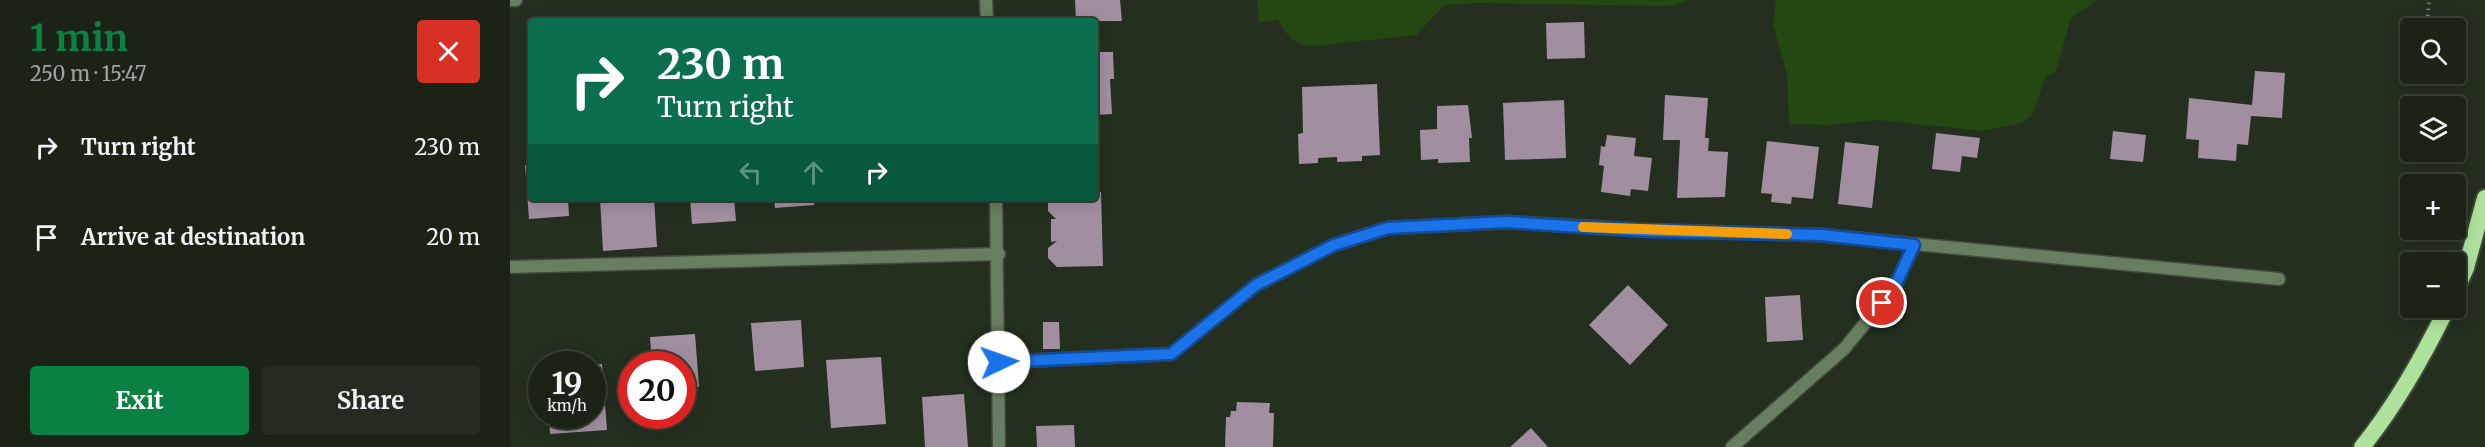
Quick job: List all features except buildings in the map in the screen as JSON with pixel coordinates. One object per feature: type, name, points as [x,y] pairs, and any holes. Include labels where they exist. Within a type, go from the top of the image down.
[{"type":"highway","points":[[2466,268],[2485,198]]},
{"type":"highway","points":[[2362,447],[2380,424],[2423,357],[2442,318]]},
{"type":"street","points":[[510,0],[516,0]]},
{"type":"street","points":[[986,0],[987,18]]},
{"type":"street","points":[[996,201],[999,254],[999,447]]},
{"type":"street","points":[[999,362],[1171,354],[1256,285],[1334,245],[1388,228],[1506,222],[1647,231],[1821,235],[2279,279]]},
{"type":"street","points":[[1732,447],[1844,349],[1894,288],[1914,245]]},
{"type":"street","points":[[510,267],[999,254]]},
{"type":"path","points":[[2428,18],[2429,0]]},
{"type":"green space","points":[[1257,0],[1690,0],[1672,6],[1477,3],[1445,5],[1416,35],[1313,46],[1296,42],[1278,20],[1259,22]]},
{"type":"green space","points":[[1773,0],[2097,0],[2071,18],[2056,71],[2045,78],[2032,116],[2021,123],[1983,131],[1878,120],[1829,125],[1789,124],[1787,74],[1773,25],[1776,2]]},
{"type":"slow traffic","points":[[1583,227],[1647,231],[1787,234]]},
{"type":"route","points":[[999,362],[1171,354],[1256,285],[1334,245],[1388,228],[1506,222],[1647,231],[1821,235],[1914,245],[1894,288],[1882,303]]}]
